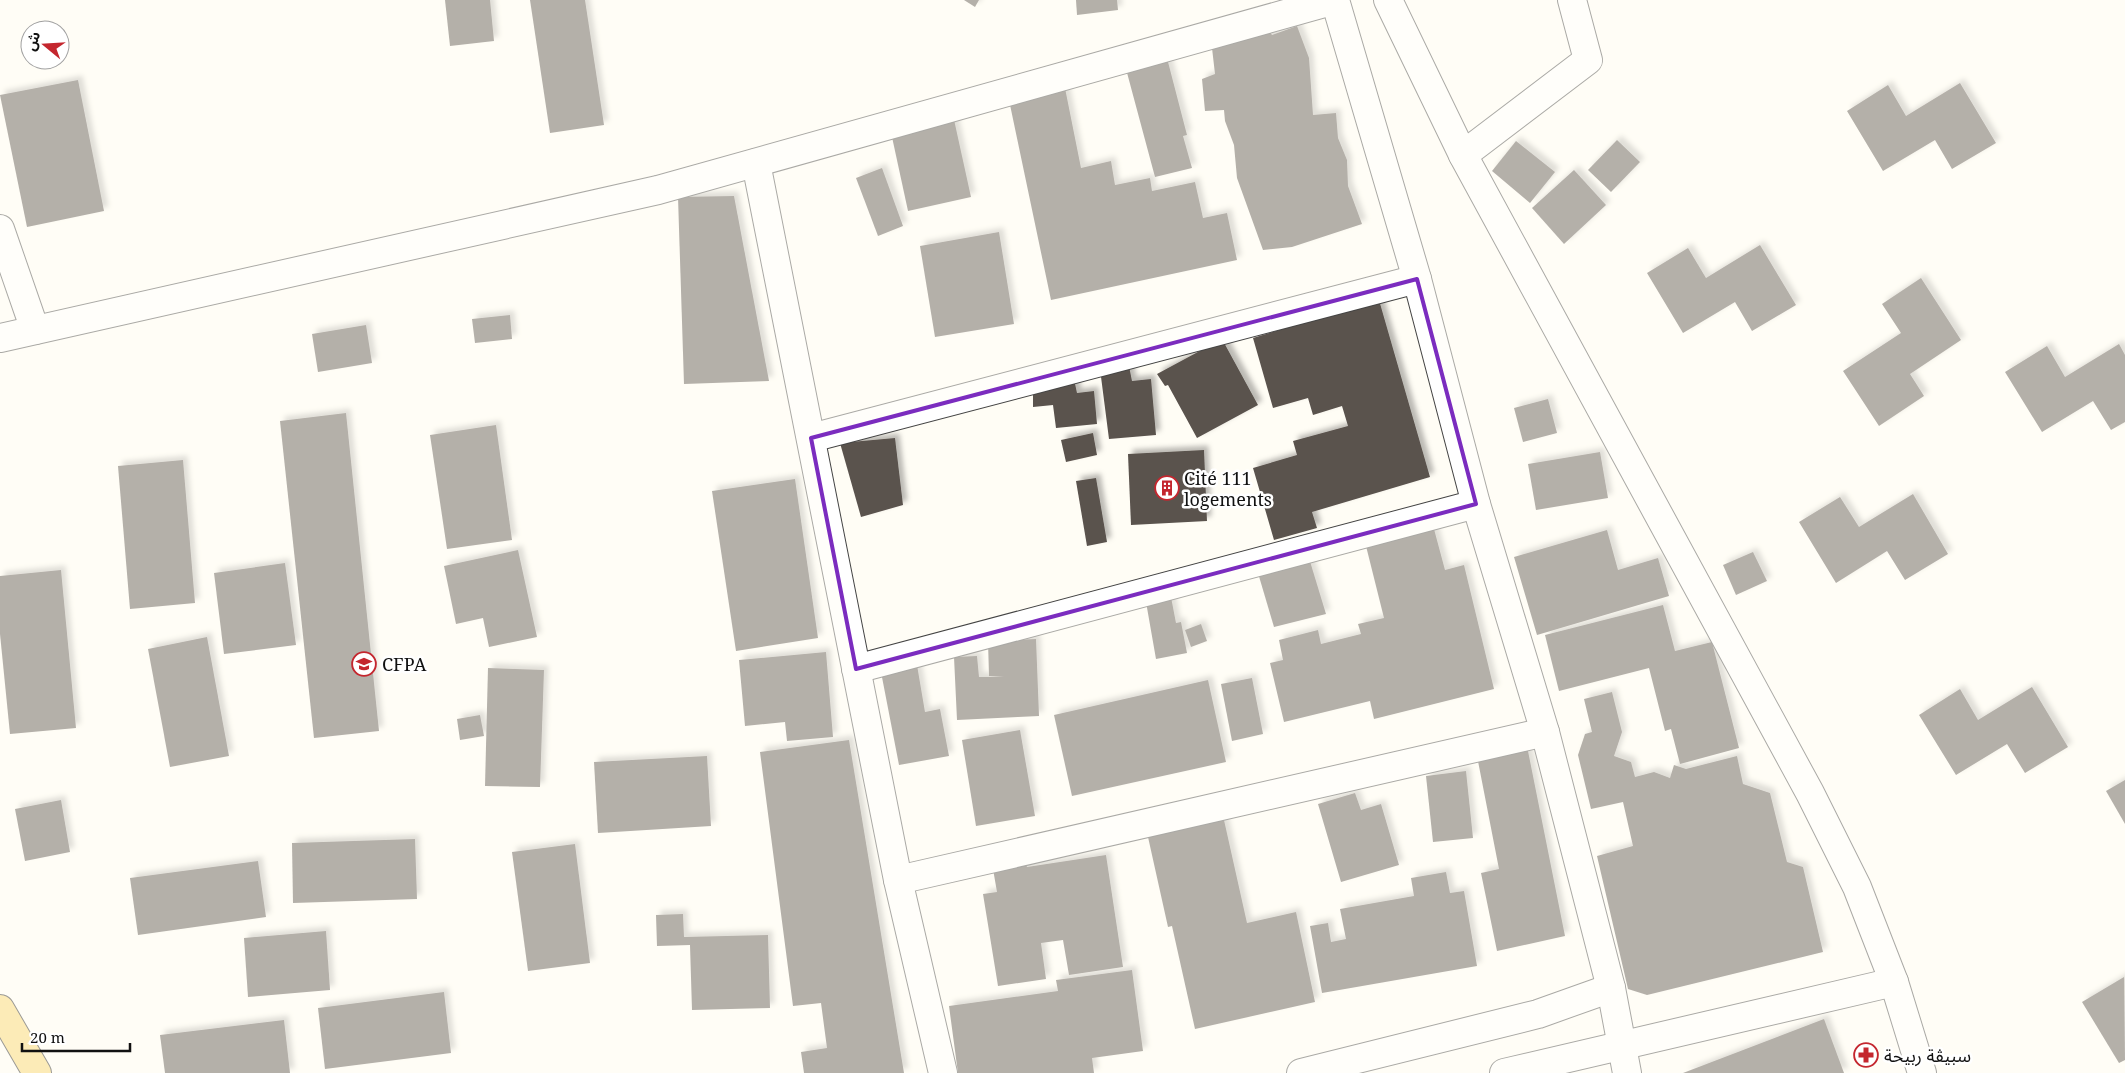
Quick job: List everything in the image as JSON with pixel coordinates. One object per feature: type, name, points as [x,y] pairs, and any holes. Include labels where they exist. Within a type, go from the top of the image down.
[{"type":"main road","points":[[0,1009],[37,1073]]},
{"type":"street","points":[[0,338],[658,190],[1335,0],[1417,279],[1476,504],[1545,732],[1611,988],[1627,1073]]},
{"type":"street","points":[[1388,0],[1463,155],[1810,793],[1857,886],[1894,982],[1922,1073]]},
{"type":"street","points":[[1463,155],[1588,60],[1572,0]]},
{"type":"street","points":[[756,163],[898,880],[943,1073]]},
{"type":"street","points":[[0,229],[35,330]]},
{"type":"street","points":[[810,438],[1417,279]]},
{"type":"street","points":[[856,669],[1476,504]]},
{"type":"street","points":[[898,880],[1545,732]]},
{"type":"street","points":[[1504,1073],[1894,982]]},
{"type":"street","points":[[1301,1073],[1538,1014],[1611,988]]},
{"type":"highlighted area","points":[[1417,279],[1476,504],[856,669],[811,438]]},
{"type":"building","points":[[445,0],[490,0],[494,41],[450,46]]},
{"type":"building","points":[[530,0],[585,0],[604,125],[550,133]]},
{"type":"building","points":[[964,0],[979,0],[975,7]]},
{"type":"building","points":[[1076,0],[1117,0],[1118,10],[1077,15]]},
{"type":"building","points":[[1297,26],[1309,58],[1313,115],[1336,113],[1338,138],[1347,160],[1348,186],[1362,224],[1292,247],[1263,250],[1237,178],[1234,145],[1225,121],[1224,110],[1205,111],[1202,79],[1215,74],[1212,48],[1267,28],[1272,35]]},
{"type":"building","points":[[1167,58],[1187,135],[1183,136],[1192,168],[1155,177],[1126,69]]},
{"type":"building","points":[[78,80],[104,211],[27,227],[0,95]]},
{"type":"building","points":[[1960,83],[1996,143],[1952,169],[1935,140],[1883,171],[1847,111],[1888,85],[1906,116]]},
{"type":"building","points":[[1065,88],[1081,168],[1111,161],[1115,185],[1150,178],[1152,191],[1195,182],[1203,218],[1227,213],[1237,260],[1051,300],[1009,100]]},
{"type":"building","points":[[953,115],[971,197],[908,211],[892,137]]},
{"type":"building","points":[[1617,140],[1640,162],[1611,192],[1588,170]]},
{"type":"building","points":[[1516,141],[1555,172],[1530,203],[1492,171]]},
{"type":"building","points":[[882,168],[903,226],[878,236],[856,178]]},
{"type":"building","points":[[1574,170],[1606,205],[1564,244],[1532,208]]},
{"type":"building","points":[[734,196],[769,381],[684,384],[678,197]]},
{"type":"building","points":[[999,232],[1014,324],[935,337],[920,246]]},
{"type":"building","points":[[1760,245],[1796,305],[1752,331],[1735,302],[1683,333],[1647,273],[1688,248],[1706,278]]},
{"type":"building","points":[[1921,278],[1961,340],[1910,374],[1924,396],[1879,426],[1843,371],[1901,333],[1882,304]]},
{"type":"building","points":[[1379,300],[1430,477],[1312,512],[1317,528],[1274,540],[1253,468],[1297,455],[1293,441],[1348,426],[1342,406],[1313,415],[1308,398],[1273,408],[1253,338]]},
{"type":"building","points":[[510,315],[512,339],[475,343],[472,319]]},
{"type":"building","points":[[366,325],[372,363],[318,372],[312,334]]},
{"type":"building","points":[[1222,339],[1258,405],[1197,438],[1168,385],[1165,386],[1157,374]]},
{"type":"building","points":[[2119,344],[2125,355],[2125,422],[2111,430],[2093,401],[2042,432],[2005,372],[2047,346],[2065,377]]},
{"type":"building","points":[[1129,366],[1132,381],[1151,379],[1156,435],[1109,439],[1100,369]]},
{"type":"building","points":[[1074,379],[1077,393],[1094,391],[1097,424],[1056,428],[1053,405],[1033,407],[1033,387]]},
{"type":"building","points":[[1548,399],[1557,433],[1523,442],[1514,408]]},
{"type":"building","points":[[346,413],[379,731],[314,738],[280,421]]},
{"type":"building","points":[[496,425],[512,540],[447,549],[430,435]]},
{"type":"building","points":[[1093,433],[1097,455],[1066,462],[1061,440]]},
{"type":"building","points":[[895,438],[903,505],[861,517],[840,443]]},
{"type":"building","name":"Cité 111 logements","points":[[1204,450],[1207,521],[1131,525],[1128,454]]},
{"type":"building","points":[[1600,452],[1608,498],[1536,510],[1528,464]]},
{"type":"building","points":[[183,460],[195,603],[130,609],[118,466]]},
{"type":"building","points":[[1096,478],[1107,542],[1087,546],[1076,481]]},
{"type":"building","points":[[795,479],[818,638],[736,651],[712,491]]},
{"type":"building","points":[[1913,494],[1948,554],[1905,580],[1887,551],[1836,583],[1799,522],[1840,497],[1859,527]]},
{"type":"building","points":[[1434,529],[1445,570],[1464,565],[1494,689],[1374,719],[1370,701],[1284,722],[1270,663],[1283,660],[1279,640],[1318,630],[1321,644],[1361,634],[1358,624],[1384,618],[1366,546]]},
{"type":"building","points":[[1607,530],[1618,570],[1658,558],[1669,596],[1537,635],[1514,557]]},
{"type":"building","points":[[518,550],[537,637],[489,647],[483,618],[456,624],[444,566]]},
{"type":"building","points":[[1753,552],[1767,581],[1736,595],[1723,565]]},
{"type":"building","points":[[1309,558],[1326,614],[1274,627],[1258,573]]},
{"type":"building","points":[[285,563],[296,645],[224,654],[214,573]]},
{"type":"building","points":[[61,570],[76,728],[10,734],[0,634],[0,576]]},
{"type":"building","points":[[1171,597],[1176,623],[1181,622],[1187,653],[1156,659],[1146,602]]},
{"type":"building","points":[[1663,605],[1675,651],[1712,642],[1739,748],[1680,764],[1671,729],[1665,731],[1649,668],[1559,691],[1545,635]]},
{"type":"building","points":[[1201,624],[1207,641],[1191,647],[1185,630]]},
{"type":"building","points":[[207,637],[229,756],[170,767],[148,649]]},
{"type":"building","points":[[1036,639],[1039,716],[957,720],[954,657],[977,656],[979,677],[1004,677],[989,676],[988,641]]},
{"type":"building","points":[[826,652],[833,737],[787,741],[785,722],[745,726],[739,660]]},
{"type":"building","points":[[917,665],[925,712],[940,709],[949,756],[899,765],[881,672]]},
{"type":"building","points":[[488,668],[544,670],[540,787],[485,786]]},
{"type":"building","points":[[1252,678],[1263,734],[1232,741],[1221,684]]},
{"type":"building","points":[[1208,680],[1226,762],[1072,796],[1054,715]]},
{"type":"building","points":[[2032,687],[2068,747],[2025,773],[2007,744],[1956,775],[1919,715],[1960,689],[1978,720]]},
{"type":"building","points":[[1612,692],[1622,732],[1614,756],[1631,762],[1635,777],[1654,772],[1670,778],[1674,765],[1686,769],[1737,756],[1743,784],[1770,793],[1787,862],[1803,867],[1823,952],[1647,995],[1628,989],[1597,856],[1633,846],[1623,802],[1591,809],[1578,755],[1585,734],[1592,732],[1584,699]]},
{"type":"building","points":[[480,715],[484,736],[460,740],[457,719]]},
{"type":"building","points":[[1020,730],[1035,816],[976,826],[962,740]]},
{"type":"building","points":[[849,740],[904,1073],[804,1073],[801,1052],[827,1048],[821,1003],[793,1006],[760,752]]},
{"type":"building","points":[[1527,746],[1565,936],[1497,951],[1481,873],[1499,869],[1477,756]]},
{"type":"building","points":[[707,756],[711,826],[598,833],[594,762]]},
{"type":"building","points":[[1466,771],[1473,838],[1433,842],[1426,776]]},
{"type":"building","points":[[2125,780],[2125,824],[2106,791]]},
{"type":"building","points":[[1355,793],[1361,810],[1381,804],[1399,865],[1341,882],[1318,804]]},
{"type":"building","points":[[61,800],[70,852],[25,861],[15,809]]},
{"type":"building","points":[[1224,820],[1247,923],[1296,912],[1315,1002],[1195,1029],[1172,926],[1168,927],[1148,837]]},
{"type":"building","points":[[415,839],[417,899],[293,903],[292,843]]},
{"type":"building","points":[[575,844],[590,963],[528,971],[512,852]]},
{"type":"building","points":[[1106,855],[1123,967],[1069,975],[1063,940],[1041,943],[1046,979],[998,986],[983,894],[997,892],[993,869],[1026,864],[1027,867]]},
{"type":"building","points":[[258,861],[266,917],[138,935],[130,878]]},
{"type":"building","points":[[1446,872],[1450,893],[1464,891],[1477,966],[1322,993],[1310,926],[1328,923],[1331,942],[1346,939],[1340,909],[1414,896],[1411,878]]},
{"type":"building","points":[[683,914],[684,937],[768,935],[770,1008],[692,1010],[690,945],[657,946],[656,915]]},
{"type":"building","points":[[326,931],[330,990],[248,997],[244,938]]},
{"type":"building","points":[[1132,970],[1143,1051],[1092,1058],[1094,1073],[958,1073],[949,1006],[1058,991],[1056,980]]},
{"type":"building","points":[[2124,977],[2125,1060],[2119,1063],[2082,1002]]},
{"type":"building","points":[[444,992],[451,1053],[325,1069],[318,1008]]},
{"type":"building","points":[[1824,1019],[1844,1073],[1683,1073]]},
{"type":"building","points":[[284,1020],[290,1073],[165,1073],[160,1035]]},
{"type":"place","name":"Cité 111 logements","points":[[1167,488]]},
{"type":"place","name":"CFPA","points":[[364,664]]},
{"type":"place","name":"سبيڨة ربيحة","points":[[1866,1055]]}]
